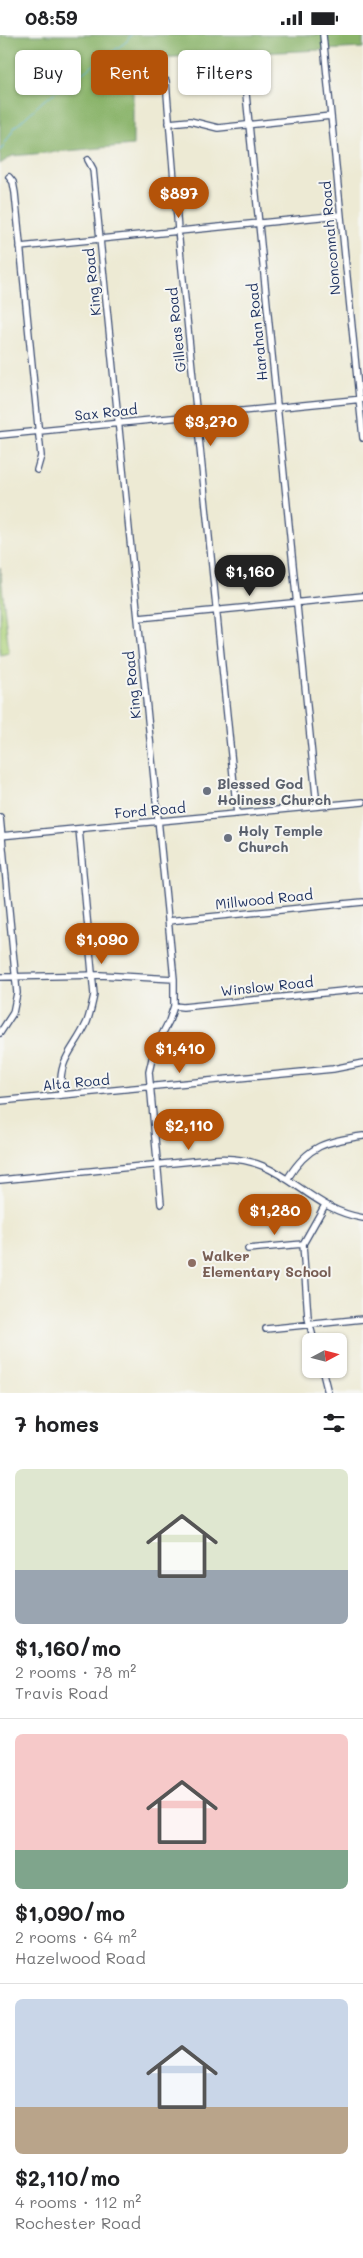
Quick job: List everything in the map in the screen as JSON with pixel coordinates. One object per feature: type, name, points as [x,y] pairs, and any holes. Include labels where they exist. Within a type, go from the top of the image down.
[{"type":"street","name":"Nonconnah Road","points":[[324,35],[340,215],[361,399],[363,438]]},
{"type":"street","name":"Gilleas Road","points":[[167,95],[178,230],[237,814]]},
{"type":"street","name":"Harahan Road","points":[[246,95],[316,806]]},
{"type":"street","points":[[170,123],[190,121],[218,128],[331,116]]},
{"type":"street","name":"King Road","points":[[88,160],[93,169],[174,979],[174,1006],[152,1055],[149,1072],[161,1204]]},
{"type":"street","points":[[9,177],[14,186],[41,460],[37,470]]},
{"type":"street","points":[[20,247],[340,215]]},
{"type":"street","name":"Sax Road","points":[[0,435],[361,399]]},
{"type":"street","points":[[138,618],[363,596]]},
{"type":"street","name":"Ford Road","points":[[1,836],[363,802]]},
{"type":"street","points":[[0,817],[17,997],[15,1009],[0,1033]]},
{"type":"street","points":[[61,1095],[60,1079],[63,1065],[69,1050],[87,1021],[94,995],[78,829]]},
{"type":"street","name":"Millwood Road","points":[[168,921],[363,902]]},
{"type":"street","points":[[0,977],[93,975],[174,979]]},
{"type":"street","name":"Winslow Road","points":[[174,1006],[183,1007],[363,989]]},
{"type":"street","name":"Alta Road","points":[[0,1101],[333,1069],[363,1063]]},
{"type":"street","points":[[288,1178],[300,1161],[314,1149],[329,1141],[363,1136]]},
{"type":"street","points":[[0,1181],[235,1159],[264,1165],[288,1178],[325,1205],[343,1213],[363,1218]]},
{"type":"street","points":[[312,1333],[309,1325],[303,1244],[325,1205]]},
{"type":"street","points":[[248,1249],[303,1244]]},
{"type":"street","points":[[266,1329],[363,1319]]},
{"type":"street","points":[[324,1378],[328,1393]]},
{"type":"green space","points":[[0,35],[363,35],[363,48],[271,52],[271,50],[178,50],[178,57],[168,57],[168,50],[91,50],[91,95],[133,95],[133,145],[12,156],[0,164]]},
{"type":"green space","points":[[0,567],[9,653],[0,655]]},
{"type":"waterway","points":[[0,151],[14,128],[43,101],[126,42],[131,35]]},
{"type":"place","name":"Blessed God Holiness Church","points":[[207,791]]},
{"type":"place","name":"Holy Temple Church","points":[[228,838]]},
{"type":"place","name":"Walker Elementary School","points":[[192,1263]]}]
